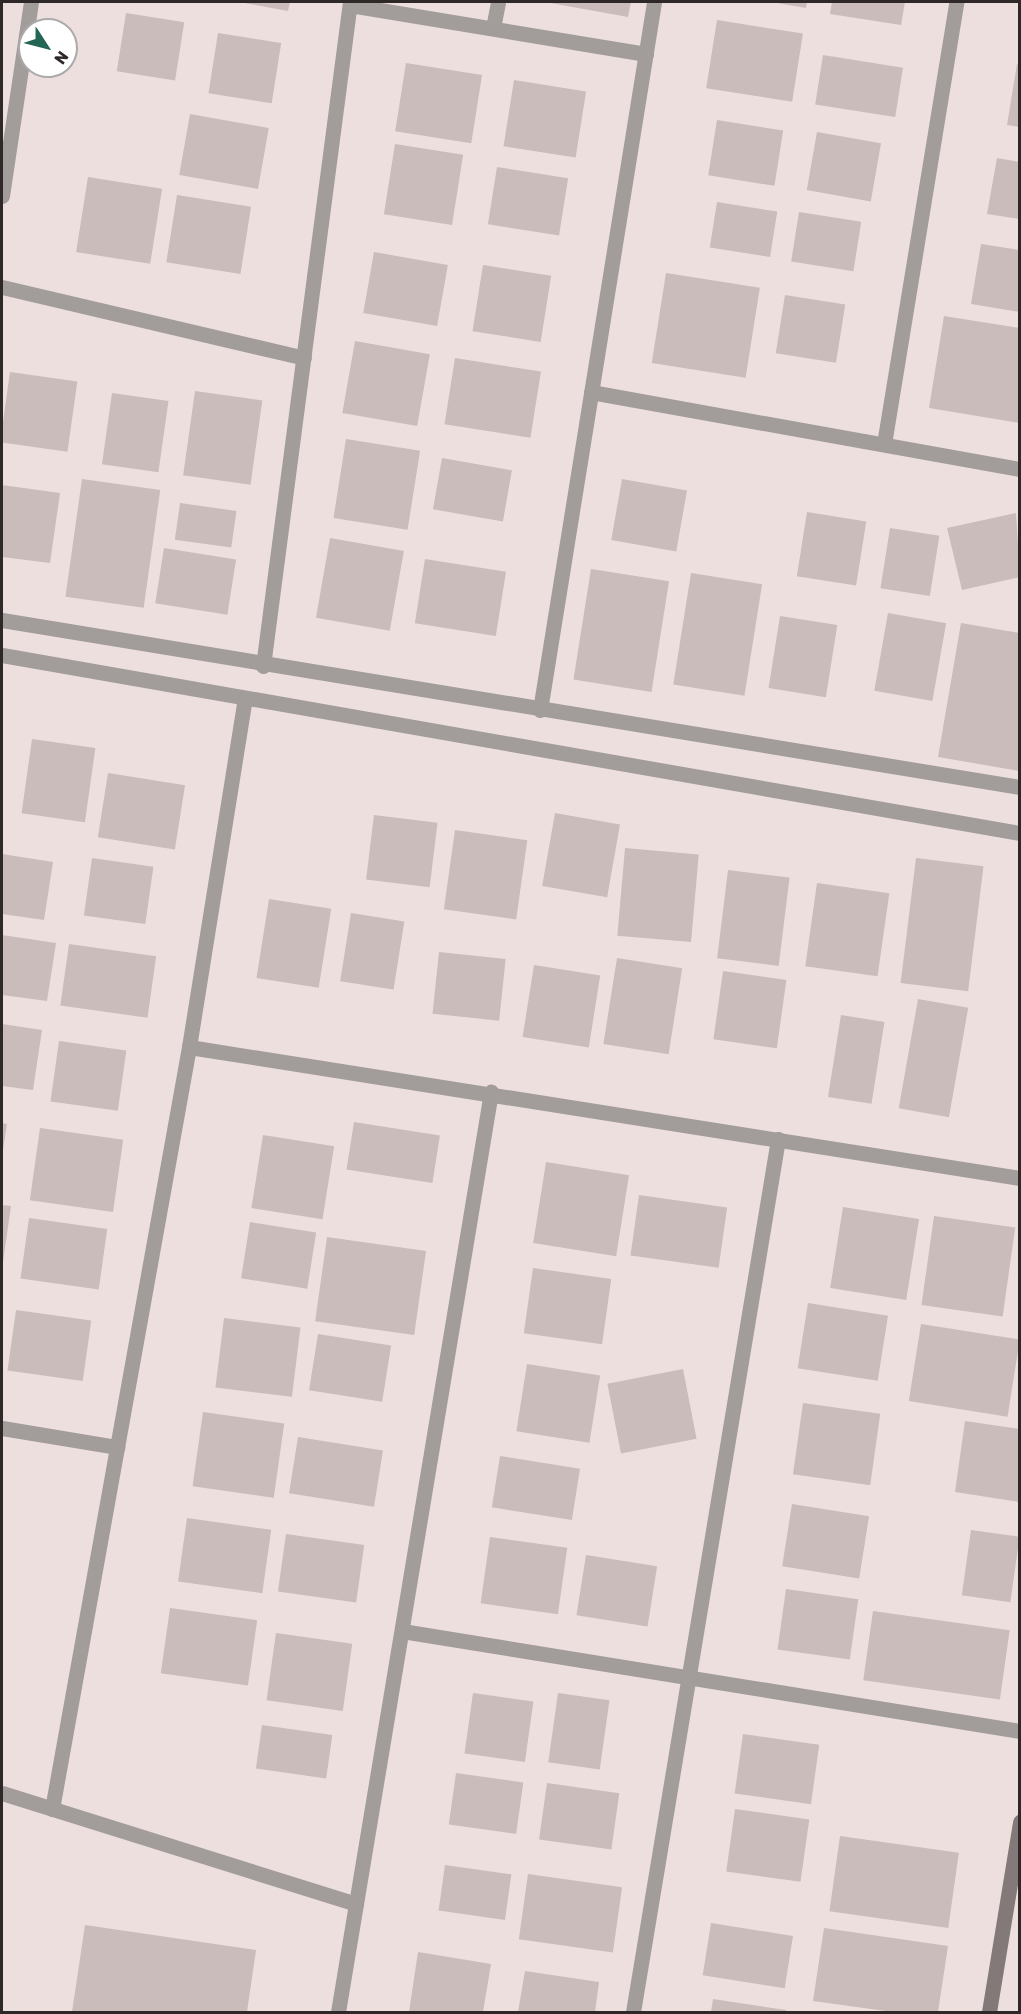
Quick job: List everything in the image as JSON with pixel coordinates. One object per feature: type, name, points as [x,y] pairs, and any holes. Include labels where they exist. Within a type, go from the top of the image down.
[{"type":"main road","points":[[989,2013],[1020,1822]]},
{"type":"street","points":[[2,196],[31,2]]},
{"type":"street","points":[[493,28],[498,2]]},
{"type":"street","points":[[540,710],[654,2]]},
{"type":"street","points":[[884,444],[956,2]]},
{"type":"street","points":[[263,666],[350,4],[646,54]]},
{"type":"street","points":[[2,286],[304,358]]},
{"type":"street","points":[[591,392],[1020,469]]},
{"type":"street","points":[[2,620],[263,666],[1020,787]]},
{"type":"street","points":[[2,655],[1020,833]]},
{"type":"street","points":[[52,1809],[189,1047],[245,698]]},
{"type":"street","points":[[189,1047],[491,1092],[1020,1178]]},
{"type":"street","points":[[338,2013],[491,1092]]},
{"type":"street","points":[[633,2013],[778,1139]]},
{"type":"street","points":[[2,1428],[117,1447]]},
{"type":"street","points":[[402,1631],[1020,1731]]},
{"type":"street","points":[[2,1793],[356,1904]]},
{"type":"building","points":[[239,2],[290,2],[288,11]]},
{"type":"building","points":[[545,2],[631,2],[628,17]]},
{"type":"building","points":[[771,2],[807,2],[806,8]]},
{"type":"building","points":[[832,2],[905,2],[901,25],[830,14]]},
{"type":"building","points":[[126,13],[184,22],[175,81],[117,71]]},
{"type":"building","points":[[717,20],[803,34],[792,102],[706,88]]},
{"type":"building","points":[[218,33],[281,43],[272,103],[208,93]]},
{"type":"building","points":[[823,55],[903,68],[895,117],[815,104]]},
{"type":"building","points":[[406,63],[482,75],[471,143],[395,131]]},
{"type":"building","points":[[1017,64],[1020,65],[1020,127],[1007,125]]},
{"type":"building","points":[[514,80],[586,91],[576,158],[504,146]]},
{"type":"building","points":[[190,114],[269,128],[258,189],[179,175]]},
{"type":"building","points":[[717,120],[783,130],[774,186],[708,175]]},
{"type":"building","points":[[817,132],[881,143],[871,201],[807,190]]},
{"type":"building","points":[[395,144],[463,155],[452,225],[384,214]]},
{"type":"building","points":[[997,158],[1020,162],[1020,219],[987,214]]},
{"type":"building","points":[[497,167],[568,178],[559,236],[488,224]]},
{"type":"building","points":[[88,177],[162,189],[150,264],[76,252]]},
{"type":"building","points":[[177,195],[251,207],[240,274],[166,262]]},
{"type":"building","points":[[717,202],[777,212],[770,257],[710,247]]},
{"type":"building","points":[[799,212],[861,222],[853,271],[791,261]]},
{"type":"building","points":[[981,244],[1020,250],[1020,312],[971,304]]},
{"type":"building","points":[[374,252],[448,265],[437,326],[363,313]]},
{"type":"building","points":[[483,265],[551,276],[541,342],[473,331]]},
{"type":"building","points":[[666,273],[760,288],[746,378],[652,363]]},
{"type":"building","points":[[785,295],[845,305],[836,363],[776,353]]},
{"type":"building","points":[[944,316],[1020,328],[1020,423],[929,408]]},
{"type":"building","points":[[355,341],[430,354],[417,426],[342,413]]},
{"type":"building","points":[[455,358],[541,372],[530,438],[445,424]]},
{"type":"building","points":[[10,372],[77,381],[67,452],[2,443]]},
{"type":"building","points":[[195,391],[262,400],[251,485],[183,475]]},
{"type":"building","points":[[112,393],[168,401],[158,472],[102,464]]},
{"type":"building","points":[[346,439],[420,451],[408,530],[333,518]]},
{"type":"building","points":[[442,458],[512,470],[503,522],[433,509]]},
{"type":"building","points":[[82,479],[160,490],[144,608],[65,597]]},
{"type":"building","points":[[622,479],[687,490],[676,552],[611,540]]},
{"type":"building","points":[[2,485],[60,493],[50,563],[2,557]]},
{"type":"building","points":[[180,503],[236,511],[231,548],[175,540]]},
{"type":"building","points":[[807,512],[866,521],[856,586],[797,576]]},
{"type":"building","points":[[1016,513],[1020,577],[962,590],[947,528]]},
{"type":"building","points":[[890,528],[939,536],[930,596],[880,588]]},
{"type":"building","points":[[330,538],[404,551],[390,631],[316,618]]},
{"type":"building","points":[[164,548],[236,559],[227,615],[155,603]]},
{"type":"building","points":[[425,559],[506,572],[496,636],[415,623]]},
{"type":"building","points":[[591,569],[669,581],[652,692],[573,680]]},
{"type":"building","points":[[691,573],[762,584],[744,696],[673,685]]},
{"type":"building","points":[[888,613],[946,623],[932,701],[874,691]]},
{"type":"building","points":[[780,616],[837,625],[826,697],[769,688]]},
{"type":"building","points":[[961,623],[1020,633],[1020,771],[938,757]]},
{"type":"building","points":[[32,739],[95,748],[85,822],[22,813]]},
{"type":"building","points":[[108,773],[185,785],[175,849],[98,837]]},
{"type":"building","points":[[555,813],[620,824],[607,897],[542,886]]},
{"type":"building","points":[[374,815],[438,823],[430,887],[366,880]]},
{"type":"building","points":[[455,830],[527,840],[516,919],[444,909]]},
{"type":"building","points":[[625,848],[699,854],[691,942],[617,936]]},
{"type":"building","points":[[2,854],[53,862],[44,920],[2,914]]},
{"type":"building","points":[[92,858],[153,867],[145,924],[84,915]]},
{"type":"building","points":[[916,858],[983,866],[968,991],[901,983]]},
{"type":"building","points":[[728,870],[790,878],[779,966],[717,958]]},
{"type":"building","points":[[817,883],[889,893],[878,976],[805,966]]},
{"type":"building","points":[[269,899],[331,909],[319,988],[256,978]]},
{"type":"building","points":[[351,913],[404,921],[394,990],[340,981]]},
{"type":"building","points":[[2,935],[56,943],[47,1001],[2,995]]},
{"type":"building","points":[[69,944],[156,956],[148,1018],[60,1005]]},
{"type":"building","points":[[439,952],[506,959],[499,1021],[433,1014]]},
{"type":"building","points":[[617,958],[682,968],[669,1054],[603,1044]]},
{"type":"building","points":[[534,965],[600,975],[589,1048],[523,1037]]},
{"type":"building","points":[[723,971],[786,980],[777,1048],[713,1039]]},
{"type":"building","points":[[918,999],[968,1008],[949,1117],[899,1108]]},
{"type":"building","points":[[841,1015],[884,1022],[871,1104],[828,1097]]},
{"type":"building","points":[[2,1024],[42,1030],[33,1090],[2,1086]]},
{"type":"building","points":[[59,1041],[126,1050],[118,1111],[51,1101]]},
{"type":"building","points":[[354,1122],[440,1136],[432,1183],[346,1169]]},
{"type":"building","points":[[2,1123],[7,1124],[3,1150],[2,1150]]},
{"type":"building","points":[[40,1128],[123,1140],[113,1212],[30,1200]]},
{"type":"building","points":[[263,1135],[334,1146],[323,1219],[251,1208]]},
{"type":"building","points":[[546,1162],[629,1175],[616,1256],[533,1243]]},
{"type":"building","points":[[639,1195],[727,1207],[719,1268],[631,1255]]},
{"type":"building","points":[[2,1205],[11,1206],[3,1262],[2,1261]]},
{"type":"building","points":[[843,1207],[919,1219],[906,1300],[830,1288]]},
{"type":"building","points":[[934,1216],[1015,1227],[1003,1317],[921,1305]]},
{"type":"building","points":[[29,1218],[107,1229],[99,1289],[21,1278]]},
{"type":"building","points":[[250,1222],[316,1232],[307,1289],[241,1278]]},
{"type":"building","points":[[327,1237],[426,1251],[414,1335],[315,1321]]},
{"type":"building","points":[[533,1268],[611,1279],[602,1344],[524,1333]]},
{"type":"building","points":[[808,1303],[888,1316],[878,1381],[798,1368]]},
{"type":"building","points":[[16,1310],[91,1321],[83,1381],[8,1370]]},
{"type":"building","points":[[224,1318],[300,1327],[292,1397],[215,1387]]},
{"type":"building","points":[[921,1324],[1020,1340],[1008,1417],[909,1401]]},
{"type":"building","points":[[318,1334],[391,1346],[382,1402],[309,1390]]},
{"type":"building","points":[[527,1364],[600,1376],[589,1443],[516,1431]]},
{"type":"building","points":[[683,1369],[697,1439],[621,1453],[607,1384]]},
{"type":"building","points":[[803,1403],[880,1414],[870,1485],[793,1474]]},
{"type":"building","points":[[203,1412],[284,1423],[274,1498],[193,1486]]},
{"type":"building","points":[[965,1421],[1020,1429],[1020,1502],[955,1492]]},
{"type":"building","points":[[298,1437],[383,1450],[374,1507],[289,1493]]},
{"type":"building","points":[[500,1456],[580,1469],[572,1520],[492,1507]]},
{"type":"building","points":[[792,1504],[869,1516],[859,1578],[782,1566]]},
{"type":"building","points":[[187,1518],[271,1530],[262,1593],[178,1581]]},
{"type":"building","points":[[971,1530],[1020,1537],[1010,1602],[962,1595]]},
{"type":"building","points":[[286,1534],[364,1545],[356,1602],[278,1591]]},
{"type":"building","points":[[490,1537],[567,1548],[558,1614],[481,1603]]},
{"type":"building","points":[[586,1555],[657,1566],[648,1627],[576,1615]]},
{"type":"building","points":[[786,1589],[858,1599],[850,1660],[778,1649]]},
{"type":"building","points":[[170,1608],[257,1620],[248,1686],[161,1673]]},
{"type":"building","points":[[873,1611],[1010,1630],[1000,1700],[863,1680]]},
{"type":"building","points":[[276,1633],[352,1644],[343,1711],[267,1700]]},
{"type":"building","points":[[473,1693],[533,1701],[525,1762],[465,1753]]},
{"type":"building","points":[[558,1693],[609,1700],[600,1770],[548,1762]]},
{"type":"building","points":[[262,1725],[332,1735],[326,1778],[256,1769]]},
{"type":"building","points":[[743,1734],[819,1745],[811,1804],[735,1793]]},
{"type":"building","points":[[456,1773],[523,1782],[516,1834],[449,1824]]},
{"type":"building","points":[[547,1783],[619,1793],[611,1850],[539,1839]]},
{"type":"building","points":[[735,1809],[809,1819],[801,1882],[726,1871]]},
{"type":"building","points":[[840,1836],[959,1853],[948,1928],[829,1911]]},
{"type":"building","points":[[445,1865],[511,1874],[505,1920],[439,1911]]},
{"type":"building","points":[[528,1874],[622,1887],[613,1953],[519,1939]]},
{"type":"building","points":[[711,1923],[793,1936],[785,1988],[703,1975]]},
{"type":"building","points":[[85,1925],[256,1950],[247,2012],[72,2012]]},
{"type":"building","points":[[824,1928],[948,1946],[938,2012],[893,2012],[813,2001]]},
{"type":"building","points":[[418,1952],[491,1964],[483,2012],[409,2012]]},
{"type":"building","points":[[525,1971],[599,1982],[595,2012],[518,2012]]},
{"type":"building","points":[[713,1999],[786,2010],[786,2012],[711,2012]]}]
